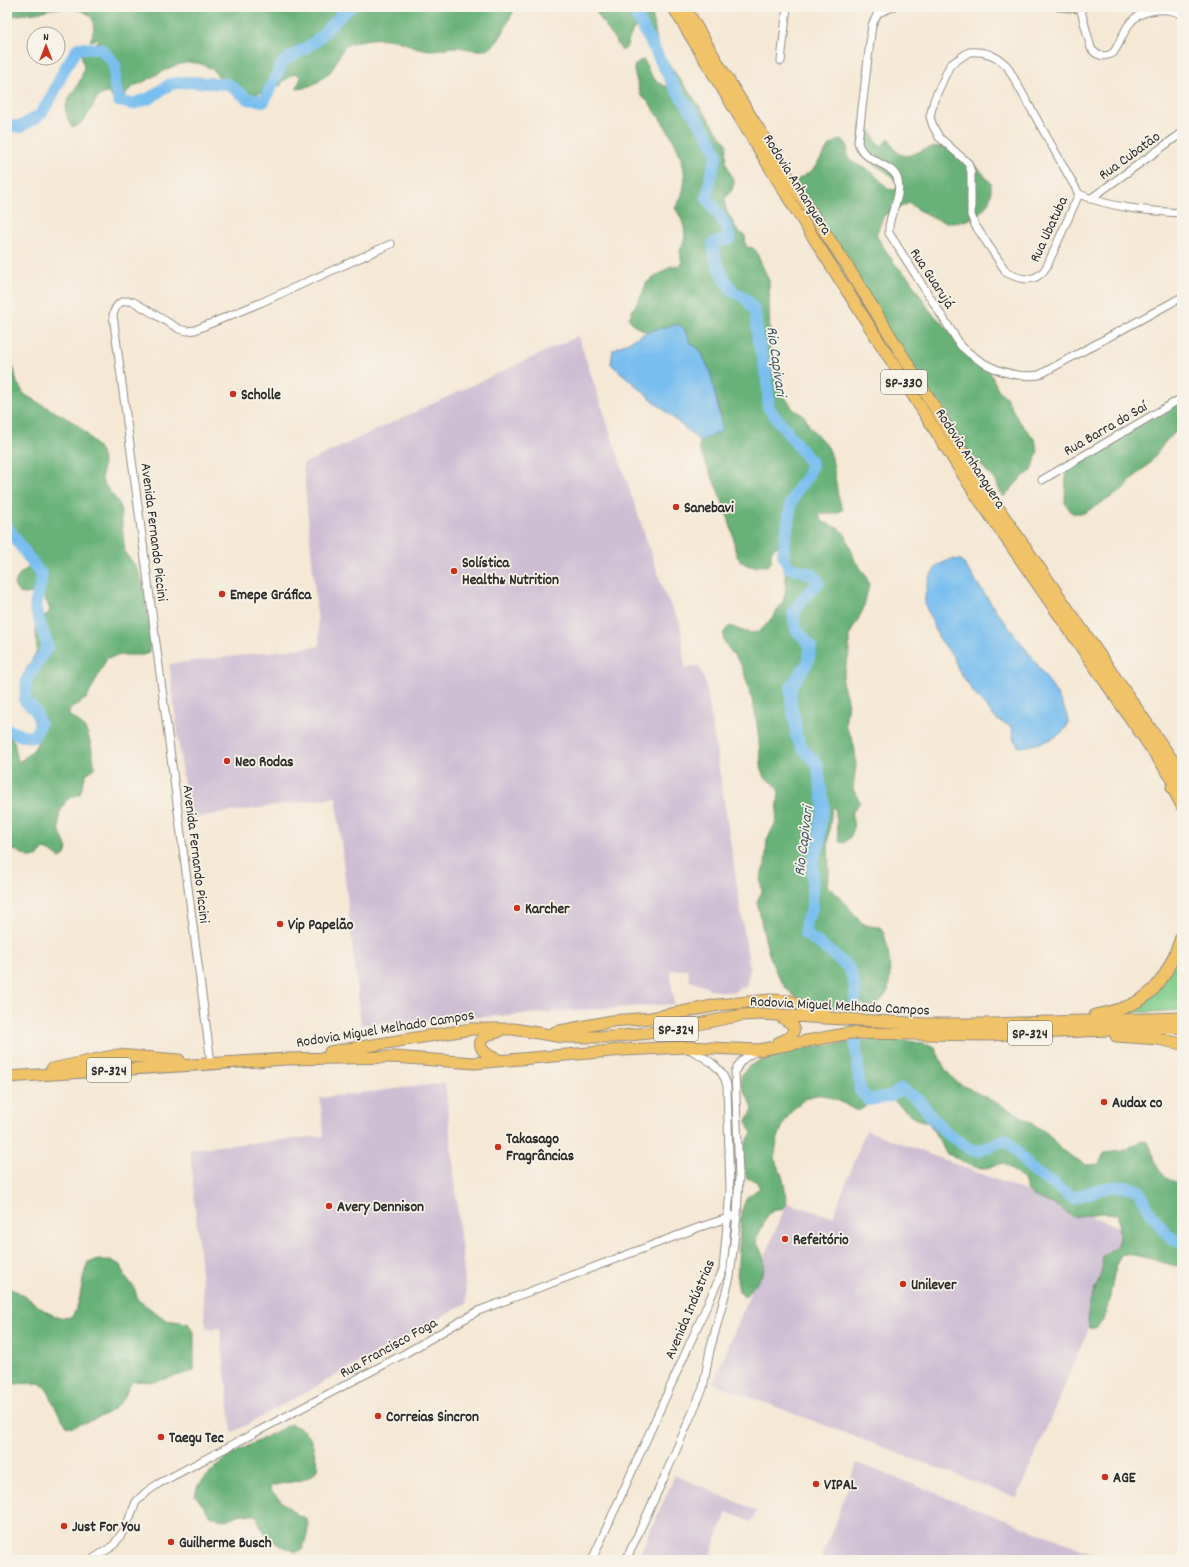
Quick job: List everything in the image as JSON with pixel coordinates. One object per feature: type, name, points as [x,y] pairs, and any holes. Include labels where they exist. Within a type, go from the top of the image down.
[{"type":"highway","name":"Rodovia Anhanguera","points":[[673,7],[788,199],[976,495],[1182,793]]},
{"type":"highway","name":"Rodovia Anhanguera","points":[[685,7],[722,70],[893,338],[985,489],[1182,774]]},
{"type":"highway","points":[[1162,745],[1182,770]]},
{"type":"highway","points":[[1149,746],[1182,806]]},
{"type":"highway","points":[[1045,1028],[1116,1011],[1138,1002],[1148,995],[1162,980],[1175,956],[1182,935]]},
{"type":"highway","points":[[540,1035],[612,1021],[651,1018],[718,1005],[770,1000],[791,1001],[834,1017]]},
{"type":"highway","points":[[759,1050],[788,1040],[792,1035],[794,1029],[792,1024],[777,1014]]},
{"type":"highway","name":"Rodovia Miguel Melhado Campos","points":[[286,1058],[389,1043],[455,1030],[488,1028],[563,1037],[613,1037],[664,1031],[742,1016],[777,1014],[925,1024],[1045,1028],[1182,1027]]},
{"type":"highway","name":"Rodovia Miguel Melhado Campos","points":[[7,1077],[286,1058],[373,1057],[474,1064],[623,1050],[685,1047],[759,1050],[839,1035],[878,1032],[946,1036],[1182,1018]]},
{"type":"highway","points":[[1045,1028],[1153,1038],[1182,1044]]},
{"type":"highway","points":[[501,1061],[486,1055],[481,1047],[482,1039],[486,1035],[513,1030]]},
{"type":"street","points":[[781,62],[787,7]]},
{"type":"street","name":"Rua Guarujá","points":[[893,7],[878,13],[872,25],[858,142],[859,149],[864,155],[892,170],[896,175],[898,188],[889,224],[890,233],[961,346],[973,357],[987,366],[1018,376],[1039,375],[1182,297]]},
{"type":"street","points":[[1058,7],[1080,8],[1091,48],[1095,54],[1102,56],[1111,55],[1113,53],[1130,23],[1138,17],[1148,12],[1162,10],[1175,10],[1182,15]]},
{"type":"street","name":"Rua Ubatuba","points":[[969,52],[980,52],[991,54],[1007,66],[1079,194],[1043,273],[1030,279],[1016,277],[1007,273],[975,225],[971,215],[971,172],[968,163],[939,137],[930,117],[934,100],[950,65],[969,52]]},
{"type":"street","name":"Rua Cubatão","points":[[1090,199],[1182,133]]},
{"type":"street","points":[[1079,194],[1090,199],[1139,210],[1182,213]]},
{"type":"street","name":"Avenida Fernando Piccini","points":[[211,1063],[113,315],[115,307],[120,302],[126,300],[134,302],[179,329],[186,331],[195,330],[260,303],[391,244]]},
{"type":"street","name":"Rua Barra do Saí","points":[[1042,480],[1182,398]]},
{"type":"street","name":"Avenida Indústrias","points":[[592,1560],[723,1270],[729,1218],[729,1135],[725,1079],[716,1066],[685,1047]]},
{"type":"street","name":"Avenida Indústrias","points":[[626,1560],[703,1388],[707,1362],[730,1277],[737,1215],[739,1170],[735,1072],[738,1064],[744,1058],[759,1050]]},
{"type":"street","name":"Rua Francisco Foga","points":[[91,1560],[113,1546],[125,1529],[136,1502],[145,1493],[158,1484],[404,1354],[478,1311],[737,1215]]},
{"type":"shaded area","points":[[578,336],[665,595],[680,622],[685,668],[699,666],[706,684],[750,970],[746,986],[734,992],[716,991],[690,981],[688,969],[670,970],[674,1004],[361,1025],[336,797],[188,818],[169,664],[320,646],[303,464]]},
{"type":"shaded area","points":[[445,1083],[467,1303],[232,1433],[220,1328],[206,1329],[190,1149],[324,1136],[320,1098]]},
{"type":"shaded area","points":[[866,1130],[1130,1231],[1017,1498],[713,1383],[787,1203],[833,1217]]},
{"type":"shaded area","points":[[857,1463],[1111,1560],[821,1560]]},
{"type":"shaded area","points":[[675,1475],[757,1511],[751,1522],[727,1512],[708,1560],[648,1560],[639,1557]]},
{"type":"green space","points":[[7,7],[516,7],[498,40],[491,48],[486,50],[454,47],[430,50],[389,39],[354,42],[343,49],[329,73],[313,84],[298,89],[297,87],[301,77],[296,73],[283,81],[280,86],[277,85],[263,92],[246,96],[236,95],[229,92],[217,74],[206,66],[197,63],[180,64],[130,89],[118,107],[109,93],[101,95],[96,100],[85,119],[77,126],[72,127],[67,118],[66,111],[69,98],[77,86],[83,72],[84,67],[82,53],[86,48],[99,41],[97,39],[90,41],[94,30],[93,22],[90,16],[77,10],[59,8],[7,17]]},
{"type":"green space","points":[[593,7],[649,7],[653,17],[660,52],[727,144],[726,163],[734,183],[732,190],[725,199],[726,210],[737,230],[745,236],[746,247],[753,248],[756,251],[769,281],[770,365],[778,387],[793,409],[804,416],[810,427],[828,447],[832,458],[838,496],[843,510],[837,513],[822,513],[819,516],[823,522],[840,529],[845,534],[855,561],[865,574],[869,585],[863,610],[849,636],[849,654],[842,682],[848,703],[845,726],[852,738],[855,750],[856,765],[853,789],[860,802],[851,814],[853,823],[852,834],[843,843],[839,841],[835,807],[832,809],[828,839],[829,874],[827,883],[828,887],[840,897],[862,923],[869,926],[880,927],[886,939],[890,976],[888,990],[884,997],[875,1005],[864,1005],[860,1000],[856,988],[851,1002],[847,1006],[843,1007],[832,1008],[812,1005],[796,998],[785,986],[769,955],[757,901],[762,892],[760,876],[765,865],[767,840],[776,822],[779,792],[775,784],[764,777],[762,772],[757,723],[749,688],[741,664],[728,648],[723,636],[725,631],[730,626],[750,633],[758,631],[762,629],[772,618],[782,604],[785,595],[786,584],[784,562],[777,546],[771,552],[771,562],[768,566],[753,567],[746,565],[737,556],[732,531],[725,510],[699,449],[700,441],[720,432],[721,416],[710,371],[700,350],[690,343],[684,329],[668,327],[649,331],[643,330],[636,327],[629,319],[643,293],[646,283],[671,266],[682,265],[680,250],[683,245],[685,234],[683,223],[675,208],[682,194],[685,180],[679,151],[664,124],[647,100],[641,96],[634,66],[639,61],[644,60],[649,72],[657,81],[664,86],[669,85],[670,82],[641,31],[637,27],[633,29],[626,48],[622,51]]},
{"type":"green space","points":[[863,117],[878,145],[882,146],[889,138],[894,148],[900,154],[905,155],[933,147],[949,149],[963,155],[981,171],[991,183],[991,195],[984,209],[971,218],[956,222],[941,221],[924,214],[909,203],[884,215],[876,235],[894,263],[909,278],[930,311],[949,330],[960,345],[988,368],[998,389],[1006,397],[1018,420],[1035,440],[1038,451],[1032,471],[1022,477],[1005,496],[1002,496],[996,482],[975,458],[970,456],[827,243],[802,211],[802,196],[797,187],[797,180],[813,170],[829,146],[839,140],[844,141],[847,145],[848,156],[851,161],[873,173],[889,189],[894,190],[898,188],[896,181],[867,159],[860,148],[859,141]]},
{"type":"green space","points":[[7,359],[10,361],[14,369],[17,383],[25,395],[75,423],[85,432],[100,450],[103,460],[102,481],[120,505],[125,553],[135,565],[142,580],[150,630],[150,647],[148,653],[143,655],[122,655],[107,658],[87,698],[69,710],[69,716],[76,720],[86,730],[91,744],[95,768],[86,774],[80,794],[66,800],[59,814],[59,829],[67,849],[65,855],[60,858],[44,849],[37,857],[28,857],[15,850],[7,853],[7,733],[14,741],[18,762],[32,751],[40,737],[42,725],[25,700],[22,693],[22,683],[26,670],[37,651],[35,616],[47,615],[50,610],[41,594],[23,594],[16,589],[14,584],[20,574],[34,563],[34,557],[30,548],[7,530]]},
{"type":"green space","points":[[1182,397],[1182,426],[1165,442],[1150,463],[1132,479],[1125,489],[1084,513],[1072,513],[1065,503],[1066,467]]},
{"type":"green space","points":[[1182,947],[1182,1010],[1129,1013],[1128,1012]]},
{"type":"green space","points":[[873,1040],[897,1040],[920,1043],[935,1048],[945,1069],[956,1082],[1018,1114],[1047,1133],[1063,1151],[1086,1165],[1099,1164],[1104,1153],[1123,1151],[1139,1142],[1146,1141],[1160,1171],[1170,1179],[1182,1185],[1182,1267],[1138,1256],[1122,1254],[1115,1271],[1107,1310],[1103,1320],[1097,1327],[1090,1328],[1088,1321],[1089,1306],[1102,1269],[1102,1258],[1117,1245],[1119,1239],[1118,1214],[1101,1213],[1074,1217],[1055,1205],[1033,1196],[1028,1191],[1024,1180],[1003,1163],[986,1168],[979,1168],[969,1165],[947,1154],[929,1123],[914,1118],[893,1100],[884,1099],[872,1101],[857,1111],[823,1095],[813,1096],[803,1100],[788,1117],[782,1127],[778,1138],[775,1159],[783,1179],[787,1203],[783,1209],[771,1212],[768,1215],[756,1238],[765,1265],[759,1280],[745,1297],[739,1292],[737,1279],[741,1212],[747,1197],[760,1188],[756,1181],[747,1178],[743,1160],[745,1145],[752,1133],[747,1125],[747,1120],[753,1108],[743,1089],[741,1077],[747,1068],[779,1054],[822,1046]]},
{"type":"green space","points":[[110,1260],[121,1265],[125,1276],[134,1287],[138,1300],[166,1320],[188,1323],[194,1334],[194,1371],[154,1382],[134,1381],[130,1385],[123,1399],[113,1409],[100,1417],[72,1427],[67,1426],[56,1409],[47,1390],[39,1383],[13,1384],[7,1386],[7,1288],[16,1291],[46,1312],[63,1317],[72,1317],[80,1297],[85,1269],[88,1262]]},
{"type":"green space","points":[[291,1424],[304,1431],[309,1437],[318,1465],[316,1471],[305,1479],[270,1487],[271,1491],[296,1514],[307,1519],[308,1531],[305,1542],[302,1550],[296,1552],[271,1540],[263,1531],[256,1515],[241,1514],[225,1520],[219,1519],[209,1514],[195,1495],[198,1485],[227,1457]]},
{"type":"water","points":[[673,325],[680,325],[684,329],[690,343],[700,350],[710,371],[722,428],[720,432],[700,441],[611,364],[613,350],[647,332]]},
{"type":"water","points":[[952,559],[961,560],[993,607],[1021,642],[1061,702],[1068,723],[1066,728],[1055,737],[1040,743],[1019,747],[1014,740],[1011,726],[997,720],[974,693],[958,669],[954,658],[939,638],[925,605],[925,596],[929,578],[938,565]]},
{"type":"waterway","name":"Rio Capivari","points":[[7,125],[20,127],[40,115],[53,94],[64,70],[78,48],[101,49],[115,64],[115,85],[119,101],[132,104],[150,98],[170,84],[188,82],[228,84],[248,99],[264,101],[283,62],[315,42],[343,13],[351,7]]},
{"type":"waterway","name":"Rio Capivari","points":[[632,7],[675,88],[706,132],[717,154],[707,198],[725,224],[730,239],[713,243],[716,261],[733,291],[746,299],[755,311],[758,341],[765,367],[768,407],[812,464],[807,477],[798,488],[791,503],[783,554],[788,567],[812,574],[819,582],[802,599],[793,613],[796,629],[811,646],[808,662],[791,687],[791,703],[796,725],[796,736],[804,750],[817,764],[824,806],[820,824],[820,842],[813,859],[812,909],[806,921],[805,934],[820,944],[850,969],[855,987],[856,1047],[860,1090],[868,1100],[891,1096],[902,1089],[920,1101],[934,1120],[949,1135],[970,1149],[979,1151],[1006,1139],[1032,1170],[1073,1198],[1106,1188],[1122,1186],[1139,1190],[1156,1221],[1169,1235],[1182,1243]]},
{"type":"waterway","name":"Rio Capivari","points":[[7,527],[42,576],[35,608],[48,646],[27,679],[25,701],[35,710],[40,724],[34,737],[22,736],[7,729]]},
{"type":"place","name":"Scholle","points":[[233,394]]},
{"type":"place","name":"Sanebavi","points":[[676,507]]},
{"type":"place","name":"Solística Health& Nutrition","points":[[454,571]]},
{"type":"place","name":"Emepe Gráfica","points":[[222,594]]},
{"type":"place","name":"Neo Rodas","points":[[227,761]]},
{"type":"place","name":"Karcher","points":[[517,908]]},
{"type":"place","name":"Vip Papelão","points":[[280,924]]},
{"type":"place","name":"Audax co","points":[[1104,1102]]},
{"type":"place","name":"Takasago Fragrâncias","points":[[498,1147]]},
{"type":"place","name":"Avery Dennison","points":[[329,1206]]},
{"type":"place","name":"Refeitório","points":[[785,1239]]},
{"type":"place","name":"Unilever","points":[[903,1284]]},
{"type":"place","name":"Correias Sincron","points":[[378,1416]]},
{"type":"place","name":"Taegu Tec","points":[[161,1437]]},
{"type":"place","name":"AGE","points":[[1105,1477]]},
{"type":"place","name":"VIPAL","points":[[816,1484]]},
{"type":"place","name":"Just For You","points":[[64,1526]]},
{"type":"place","name":"Guilherme Busch","points":[[171,1542]]}]
